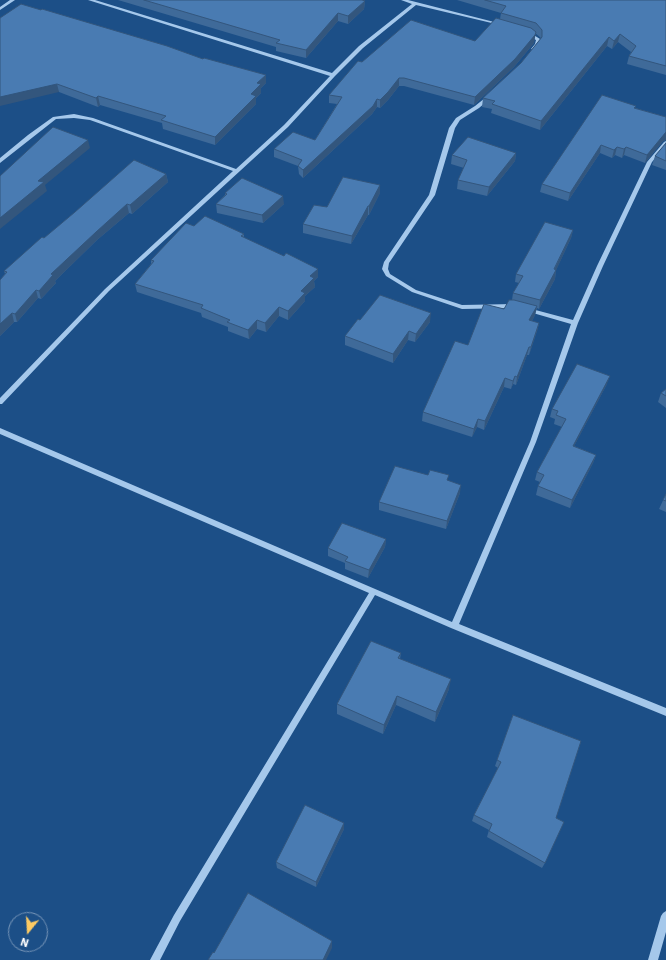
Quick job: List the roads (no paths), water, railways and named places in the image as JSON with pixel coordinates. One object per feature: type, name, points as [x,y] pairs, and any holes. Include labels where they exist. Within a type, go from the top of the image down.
[{"type":"street","points":[[0,9],[13,0]]},
{"type":"street","points":[[90,0],[332,75]]},
{"type":"street","points":[[403,0],[503,25]]},
{"type":"street","points":[[0,402],[107,290],[286,126],[332,75],[360,48],[415,3]]},
{"type":"street","points":[[518,29],[532,34],[538,39],[537,44],[529,54]]},
{"type":"street","points":[[493,93],[477,107],[458,119],[452,128],[432,195],[386,263],[385,269],[388,275],[414,292],[462,307],[512,305],[575,323]]},
{"type":"street","points":[[0,161],[54,118],[74,116],[91,118],[237,171]]},
{"type":"street","points":[[454,626],[533,442],[575,323],[600,266],[650,162],[666,144]]},
{"type":"street","points":[[0,431],[373,592],[666,712]]},
{"type":"street","points":[[155,960],[177,918],[373,592]]},
{"type":"street","points":[[653,960],[666,916]]}]
